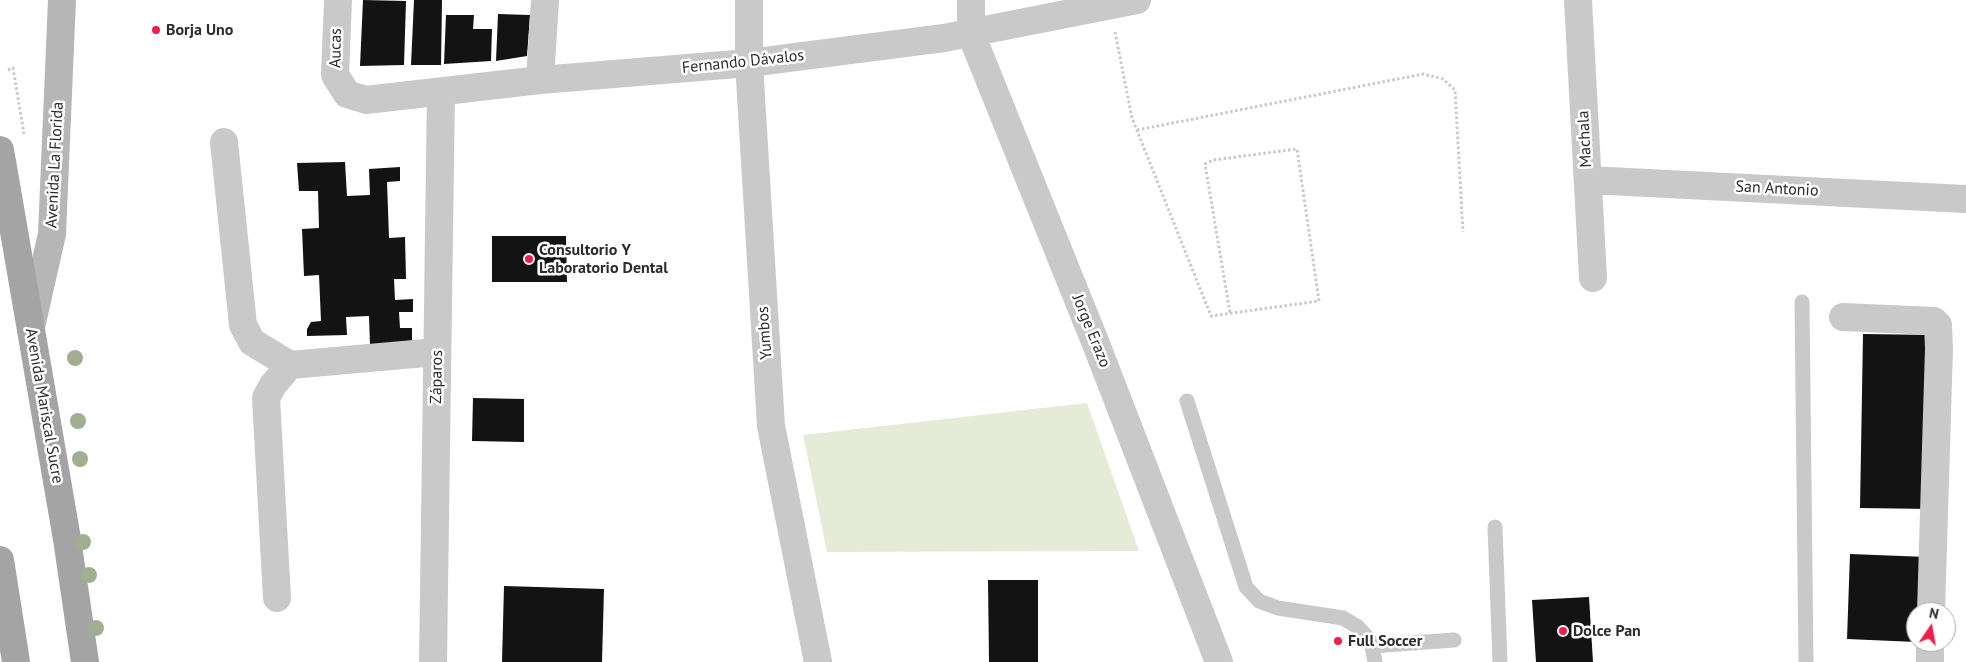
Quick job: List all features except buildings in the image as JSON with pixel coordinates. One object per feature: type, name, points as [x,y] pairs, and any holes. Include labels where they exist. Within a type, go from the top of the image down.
[{"type":"main road","name":"Avenida La Florida","points":[[31,327],[52,234],[62,0]]},
{"type":"main road","name":"Avenida Mariscal Sucre","points":[[13,147],[31,327],[67,539],[85,662]]},
{"type":"main road","points":[[0,560],[16,662]]},
{"type":"street","name":"Aucas","points":[[338,0],[335,75],[347,94]]},
{"type":"street","points":[[540,80],[545,0]]},
{"type":"street","name":"Yumbos","points":[[749,0],[749,63],[771,426],[818,662]]},
{"type":"street","name":"Jorge Erazo","points":[[971,0],[971,34],[1096,344],[1220,662]]},
{"type":"street","name":"Fernando Dávalos","points":[[347,94],[366,100],[540,80],[749,63],[971,34],[1137,0]]},
{"type":"street","name":"Machala","points":[[1578,0],[1593,278]]},
{"type":"street","name":"Záparos","points":[[433,662],[441,92]]},
{"type":"street","points":[[224,142],[243,325],[252,342],[290,365],[437,352]]},
{"type":"street","name":"San Antonio","points":[[1588,180],[1966,199]]},
{"type":"street","points":[[1843,317],[1934,321],[1938,325],[1939,348],[1931,602]]},
{"type":"street","points":[[277,598],[266,398],[273,385],[290,365]]},
{"type":"lane","points":[[1802,302],[1806,662]]},
{"type":"lane","points":[[1186,401],[1246,587],[1258,601],[1278,608],[1343,618],[1358,627],[1372,646],[1374,662]]},
{"type":"lane","points":[[1495,527],[1500,662]]},
{"type":"lane","points":[[1372,646],[1454,640]]},
{"type":"path","points":[[1115,30],[1132,118],[1211,316],[1318,301],[1296,148],[1213,160],[1205,164],[1230,313]]},
{"type":"path","points":[[8,70],[13,68],[13,147]]},
{"type":"path","points":[[1137,130],[1423,74],[1443,79],[1455,90],[1463,232]]},
{"type":"green space","points":[[1087,403],[1139,551],[827,552],[803,435]]},
{"type":"place","name":"Borja Uno","points":[[156,30]]},
{"type":"place","name":"Consultorio Y Laboratorio Dental","points":[[529,259]]},
{"type":"place","name":"Dolce Pan","points":[[1563,631]]},
{"type":"place","name":"Full Soccer","points":[[1338,641]]}]
